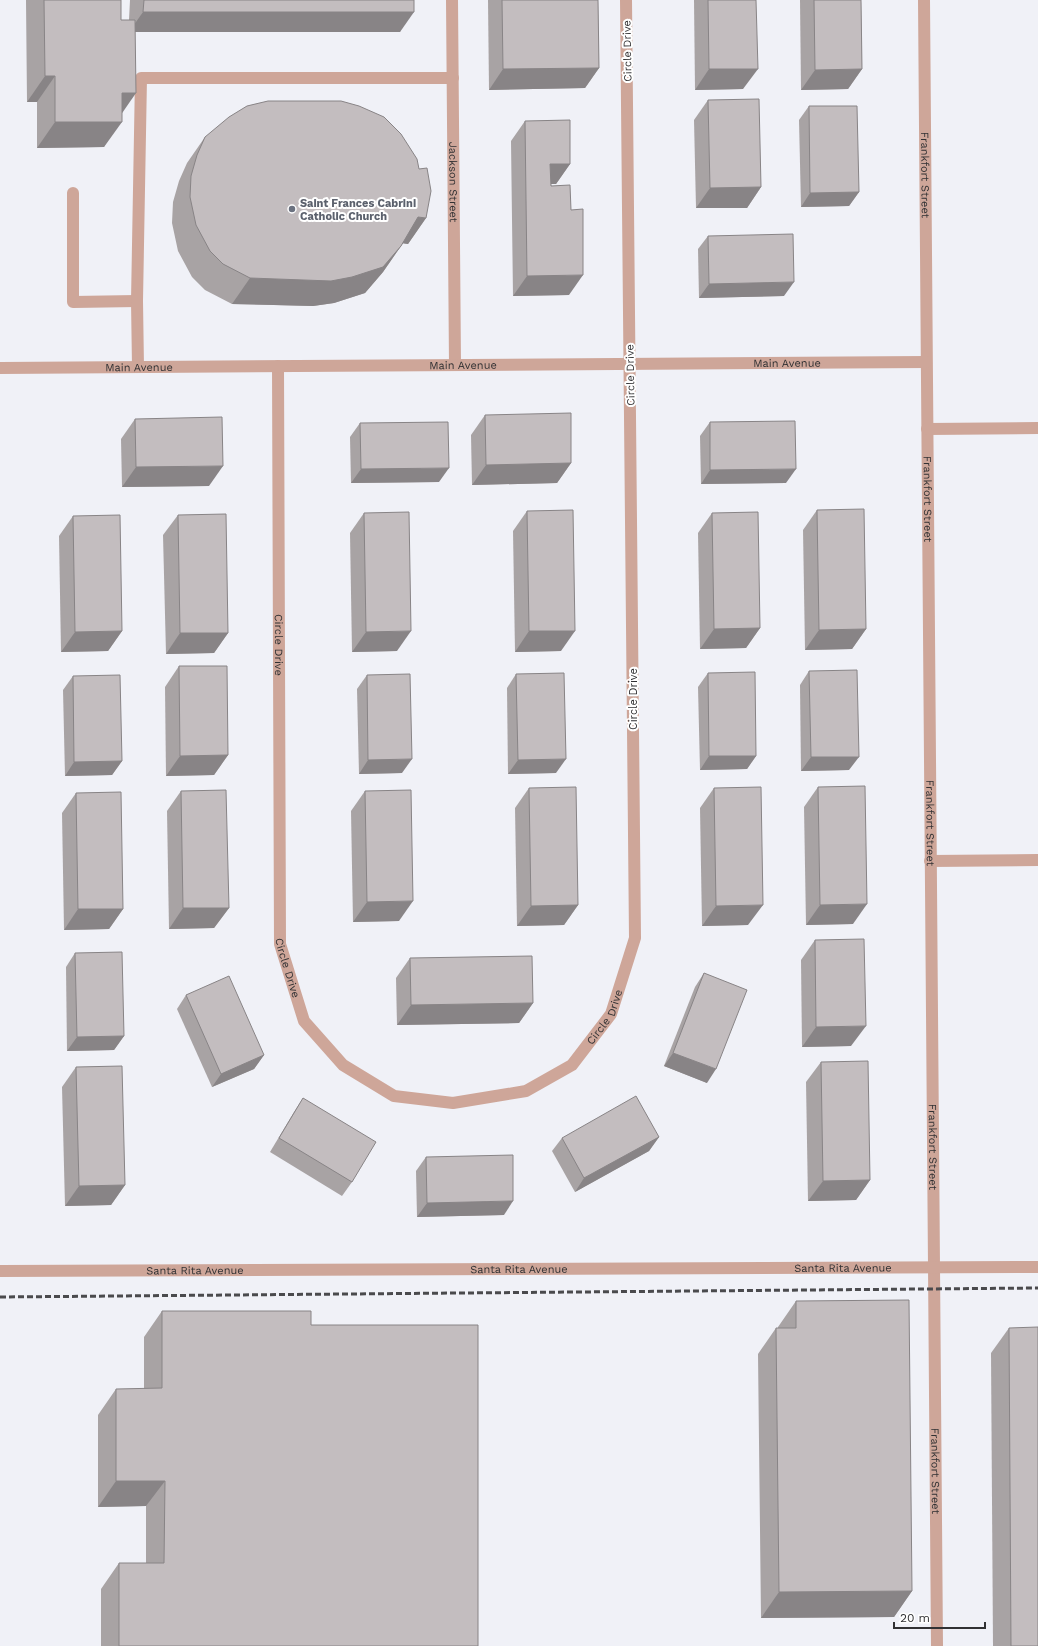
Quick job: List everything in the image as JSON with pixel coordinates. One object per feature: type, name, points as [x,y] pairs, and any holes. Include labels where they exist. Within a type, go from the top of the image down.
[{"type":"street","name":"Jackson Street","points":[[452,0],[455,365]]},
{"type":"street","name":"Circle Drive","points":[[278,366],[280,944],[304,1021],[344,1065],[394,1096],[453,1104],[526,1091],[572,1065],[611,1014],[635,938],[626,0]]},
{"type":"street","name":"Frankfort Street","points":[[924,0],[937,1646]]},
{"type":"street","points":[[135,65],[141,78],[137,301],[138,367]]},
{"type":"street","points":[[141,78],[453,78]]},
{"type":"street","points":[[73,193],[73,302],[137,301]]},
{"type":"street","name":"Main Avenue","points":[[0,368],[926,362]]},
{"type":"street","points":[[927,429],[1038,428]]},
{"type":"street","points":[[930,861],[1038,860]]},
{"type":"street","name":"Santa Rita Avenue","points":[[0,1271],[1038,1267]]},
{"type":"building","points":[[44,0],[121,0],[121,20],[135,20],[136,93],[122,93],[122,122],[55,122],[55,76],[45,76]]},
{"type":"building","points":[[144,0],[414,0],[414,12],[143,12]]},
{"type":"building","points":[[502,0],[598,0],[599,68],[503,69]]},
{"type":"building","points":[[708,0],[756,0],[758,69],[709,69]]},
{"type":"building","points":[[814,0],[861,0],[862,69],[815,70]]},
{"type":"building","points":[[759,99],[761,187],[710,188],[708,100]]},
{"type":"building","name":"Saint Frances Cabrini Catholic Church","points":[[268,101],[341,101],[359,106],[384,117],[401,134],[417,159],[419,169],[427,168],[431,191],[426,218],[418,217],[401,246],[383,267],[352,277],[331,281],[250,278],[223,264],[210,251],[196,225],[190,197],[191,176],[197,155],[205,137],[229,117],[247,106]]},
{"type":"building","points":[[809,106],[857,106],[859,192],[810,193]]},
{"type":"building","points":[[570,120],[570,164],[550,164],[551,186],[570,185],[571,210],[583,209],[583,275],[527,276],[525,121]]},
{"type":"building","points":[[793,234],[794,282],[709,284],[708,236]]},
{"type":"building","points":[[571,413],[571,463],[486,465],[485,415]]},
{"type":"building","points":[[222,417],[223,466],[136,467],[135,419]]},
{"type":"building","points":[[795,421],[796,469],[710,470],[710,422]]},
{"type":"building","points":[[448,422],[449,468],[361,469],[360,423]]},
{"type":"building","points":[[864,509],[866,629],[819,630],[817,510]]},
{"type":"building","points":[[573,510],[575,631],[529,631],[527,511]]},
{"type":"building","points":[[409,512],[411,631],[366,632],[364,513]]},
{"type":"building","points":[[758,512],[760,628],[714,629],[712,513]]},
{"type":"building","points":[[226,514],[228,633],[180,633],[178,515]]},
{"type":"building","points":[[120,515],[122,631],[75,632],[73,516]]},
{"type":"building","points":[[179,666],[227,666],[228,755],[180,756]]},
{"type":"building","points":[[857,670],[859,757],[811,757],[809,671]]},
{"type":"building","points":[[755,672],[756,756],[709,756],[708,673]]},
{"type":"building","points":[[564,673],[566,759],[518,760],[516,674]]},
{"type":"building","points":[[410,674],[412,759],[368,760],[367,675]]},
{"type":"building","points":[[120,675],[122,761],[74,762],[73,676]]},
{"type":"building","points":[[865,786],[867,904],[820,905],[818,787]]},
{"type":"building","points":[[576,787],[578,905],[531,906],[529,788]]},
{"type":"building","points":[[761,787],[763,905],[716,906],[714,788]]},
{"type":"building","points":[[226,790],[229,908],[183,908],[181,791]]},
{"type":"building","points":[[411,790],[413,901],[367,902],[365,791]]},
{"type":"building","points":[[121,792],[123,909],[78,909],[76,793]]},
{"type":"building","points":[[864,939],[866,1026],[816,1027],[815,940]]},
{"type":"building","points":[[122,952],[124,1036],[77,1037],[75,953]]},
{"type":"building","points":[[532,956],[533,1003],[411,1005],[410,958]]},
{"type":"building","points":[[704,973],[747,990],[716,1069],[673,1053]]},
{"type":"building","points":[[229,976],[264,1055],[221,1074],[186,995]]},
{"type":"building","points":[[868,1061],[870,1180],[823,1181],[821,1062]]},
{"type":"building","points":[[122,1066],[125,1185],[79,1186],[76,1067]]},
{"type":"building","points":[[636,1096],[659,1137],[584,1178],[562,1138]]},
{"type":"building","points":[[303,1098],[376,1142],[352,1182],[279,1138]]},
{"type":"building","points":[[513,1155],[513,1201],[427,1203],[426,1157]]},
{"type":"building","points":[[909,1300],[912,1591],[779,1592],[776,1328],[796,1328],[796,1301]]},
{"type":"building","points":[[162,1311],[311,1311],[311,1325],[478,1325],[478,1646],[119,1646],[119,1563],[164,1563],[165,1481],[116,1481],[116,1389],[162,1388]]},
{"type":"building","points":[[1038,1327],[1038,1646],[1011,1646],[1009,1328]]},
{"type":"railway","points":[[0,1297],[1038,1288]]},
{"type":"place","name":"Saint Frances Cabrini Catholic Church","points":[[292,209]]}]
